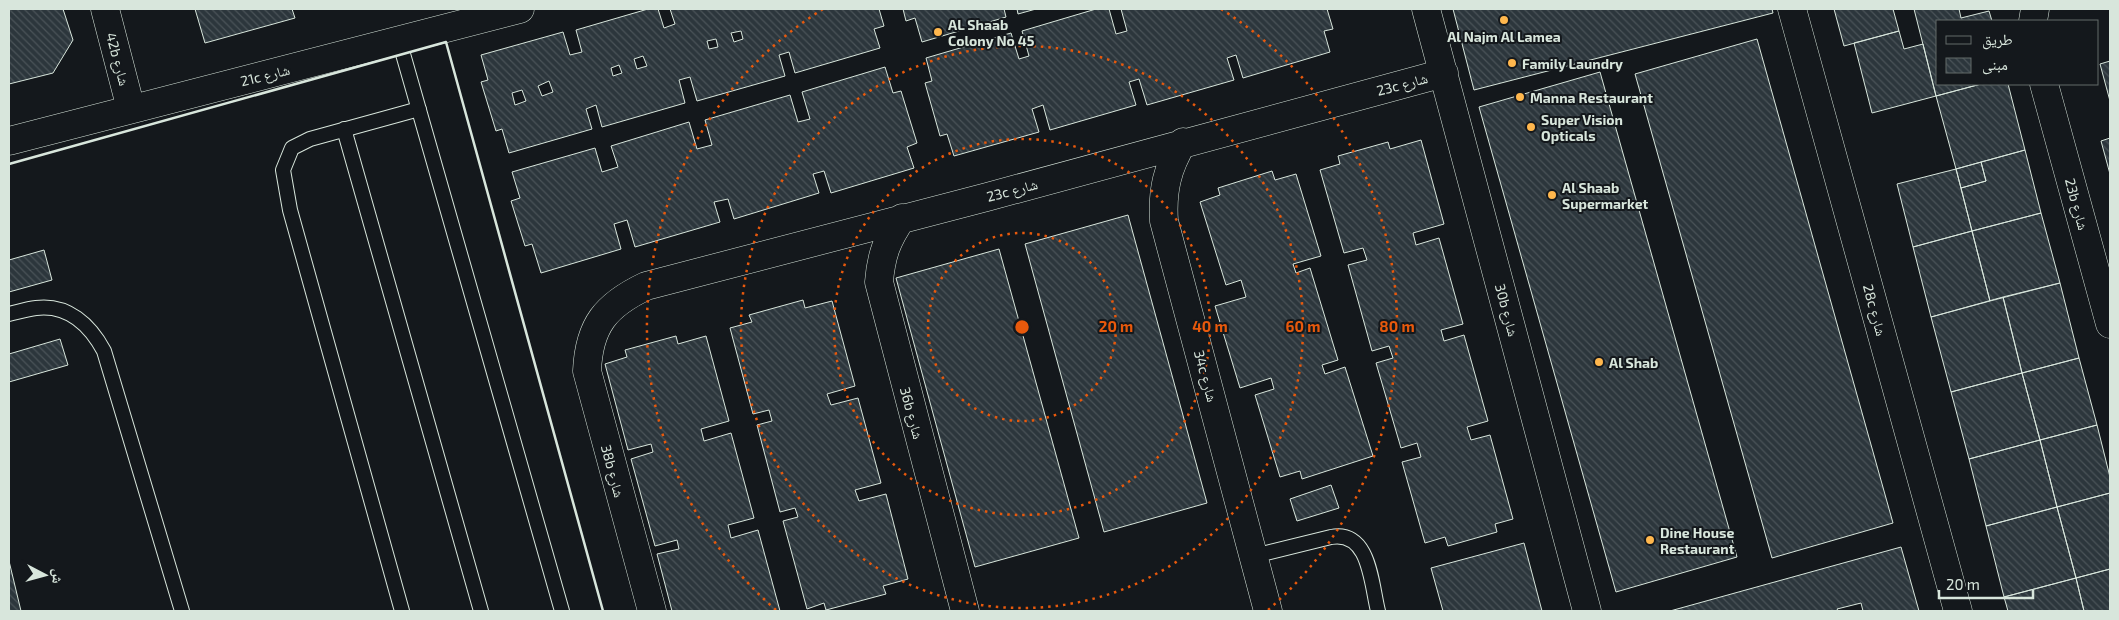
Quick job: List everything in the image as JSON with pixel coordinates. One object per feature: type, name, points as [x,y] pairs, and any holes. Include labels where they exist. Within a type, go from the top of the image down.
[{"type":"street","name":"42b شارع","points":[[105,9],[131,109]]},
{"type":"street","name":"21c شارع","points":[[9,141],[520,9]]},
{"type":"street","name":"30b شارع","points":[[1426,9],[1588,611]]},
{"type":"street","name":"28c شارع","points":[[1792,9],[1958,611]]},
{"type":"street","name":"23c شارع","points":[[594,330],[607,311],[625,296],[646,286],[987,197],[1183,142],[1444,73]]},
{"type":"street","name":"23b شارع","points":[[2044,85],[2110,324]]},
{"type":"street","name":"34c شارع","points":[[1183,142],[1172,160],[1166,180],[1163,200],[1164,221],[1268,611]]},
{"type":"street","name":"36b شارع","points":[[902,218],[888,237],[880,259],[878,282],[965,611]]},
{"type":"street","name":"38b شارع","points":[[594,330],[588,350],[587,371],[652,611]]},
{"type":"lane","points":[[399,40],[562,611]]},
{"type":"lane","points":[[402,611],[290,210],[283,170],[292,148],[310,139],[418,109]]},
{"type":"lane","points":[[344,129],[481,611]]},
{"type":"lane","points":[[9,314],[37,307],[58,309],[78,318],[94,332],[104,351],[182,611]]},
{"type":"lane","points":[[1254,556],[1341,535],[1352,538],[1360,545],[1364,555],[1378,611]]},
{"type":"building","points":[[9,9],[63,9],[73,40],[53,73],[9,84]]},
{"type":"building","points":[[195,9],[292,9],[295,18],[205,43]]},
{"type":"building","points":[[648,9],[658,9],[664,28],[675,24],[670,9],[879,9],[884,26],[874,29],[880,48],[795,73],[789,52],[779,55],[785,76],[697,101],[690,77],[679,80],[685,103],[602,127],[596,105],[586,109],[592,129],[509,153],[502,129],[496,131],[481,82],[488,80],[481,55],[563,32],[570,55],[582,52],[576,30]],"holes":[[[741,31],[743,39],[734,42],[731,33]],[[716,39],[718,47],[709,49],[707,41]],[[643,56],[647,66],[637,69],[634,59]],[[619,65],[622,73],[613,76],[611,68]],[[549,81],[553,92],[542,96],[538,86]],[[522,90],[526,101],[515,105],[512,93]]]},
{"type":"building","name":"AL Shaab Colony No 45","points":[[903,9],[1004,9],[1006,17],[922,42],[915,18],[906,21]]},
{"type":"building","name":"AL Shaab Colony No 45","points":[[1017,9],[1036,9],[1018,14]]},
{"type":"building","points":[[1096,9],[1109,9],[1116,34],[1127,31],[1121,9],[1327,9],[1333,29],[1324,31],[1330,52],[1243,78],[1236,55],[1227,58],[1234,80],[1147,105],[1139,79],[1129,82],[1136,105],[1050,130],[1043,105],[1032,109],[1039,132],[954,156],[947,134],[940,136],[925,83],[932,81],[926,58],[1011,33],[1019,59],[1029,56],[1022,31]]},
{"type":"building","points":[[1453,9],[1772,9],[1773,13],[1474,90]]},
{"type":"building","points":[[1834,9],[1893,9],[1899,31],[1844,46]]},
{"type":"building","points":[[1914,9],[1959,9],[1961,18],[1989,11],[1992,20],[1936,20],[1936,85],[1977,85],[1936,96]]},
{"type":"building","points":[[1899,31],[1904,49],[1923,44],[1936,96],[1872,113],[1854,43]]},
{"type":"building","points":[[1757,39],[1893,523],[1772,558],[1635,74]]},
{"type":"building","points":[[2110,61],[2110,101],[2100,64]]},
{"type":"building","points":[[885,67],[893,93],[901,91],[917,143],[907,147],[914,168],[831,193],[824,171],[813,174],[819,193],[734,219],[728,199],[714,202],[720,222],[635,247],[627,220],[614,224],[621,249],[541,273],[532,244],[525,246],[511,201],[520,198],[512,172],[595,148],[602,172],[618,167],[611,146],[689,122],[697,149],[712,145],[705,120],[790,95],[798,122],[810,119],[802,92]]},
{"type":"building","points":[[1600,72],[1737,557],[1616,592],[1479,107]]},
{"type":"building","points":[[1977,85],[2008,85],[2025,150],[1956,169],[1936,96]]},
{"type":"building","points":[[2110,138],[2110,174],[2101,141]]},
{"type":"building","points":[[1421,140],[1444,224],[1413,233],[1416,245],[1439,238],[1463,324],[1441,330],[1444,341],[1464,335],[1488,421],[1467,427],[1471,440],[1490,435],[1513,519],[1495,524],[1497,532],[1448,546],[1445,537],[1425,543],[1402,462],[1421,457],[1417,443],[1401,448],[1376,363],[1393,358],[1389,346],[1372,351],[1348,265],[1367,260],[1363,248],[1344,253],[1320,170],[1340,164],[1338,156],[1388,142],[1390,149]]},
{"type":"building","points":[[2025,150],[2041,213],[1972,231],[1961,188],[1986,181],[1981,162]]},
{"type":"building","points":[[1981,162],[1986,181],[1961,188],[1956,169]]},
{"type":"building","points":[[1956,169],[1972,231],[1913,247],[1897,184]]},
{"type":"building","points":[[1272,171],[1275,180],[1296,174],[1321,256],[1293,264],[1296,273],[1310,268],[1338,360],[1322,365],[1325,374],[1345,367],[1373,456],[1302,479],[1300,471],[1280,477],[1255,395],[1274,389],[1271,378],[1240,388],[1215,306],[1246,297],[1241,280],[1226,285],[1200,202],[1220,195],[1218,188]]},
{"type":"building","points":[[2041,213],[2060,283],[1990,301],[1972,231]]},
{"type":"building","points":[[1128,215],[1207,503],[1104,532],[1025,244]]},
{"type":"building","points":[[1972,231],[1990,301],[1931,317],[1913,247]]},
{"type":"building","points":[[999,249],[1079,538],[975,567],[896,278]]},
{"type":"building","points":[[44,250],[52,280],[9,292],[9,260]]},
{"type":"building","points":[[2060,283],[2079,358],[2022,373],[2003,297]]},
{"type":"building","points":[[2003,297],[2022,373],[1951,392],[1931,317]]},
{"type":"building","points":[[803,300],[805,308],[832,301],[855,386],[827,394],[831,405],[858,398],[881,483],[855,490],[859,501],[886,494],[908,579],[883,586],[886,594],[826,610],[824,603],[807,609],[783,521],[798,517],[795,508],[780,512],[757,425],[772,421],[769,410],[753,414],[730,328],[752,322],[749,315]]},
{"type":"building","points":[[676,336],[678,344],[706,336],[729,421],[701,429],[704,441],[731,433],[754,518],[728,525],[731,538],[758,530],[780,611],[672,611],[657,554],[679,549],[677,540],[655,546],[631,459],[653,452],[651,444],[628,450],[605,364],[627,357],[625,350]]},
{"type":"building","points":[[60,339],[68,365],[9,382],[9,354]]},
{"type":"building","points":[[2079,358],[2097,425],[2040,440],[2022,373]]},
{"type":"building","points":[[2022,373],[2040,440],[1969,459],[1951,392]]},
{"type":"building","points":[[2097,425],[2110,477],[2110,493],[2057,507],[2040,440]]},
{"type":"building","points":[[2040,440],[2057,507],[1986,526],[1969,459]]},
{"type":"building","points":[[1331,485],[1339,508],[1297,521],[1290,499]]},
{"type":"building","points":[[2110,493],[2110,569],[2076,578],[2057,507]]},
{"type":"building","points":[[2057,507],[2076,578],[2004,597],[1986,526]]},
{"type":"building","points":[[1524,543],[1542,611],[1443,611],[1431,568]]},
{"type":"building","points":[[1901,547],[1919,611],[1863,611],[1861,603],[1837,609],[1838,611],[1670,611]]},
{"type":"building","points":[[9,561],[21,611],[9,611]]},
{"type":"building","points":[[2110,569],[2110,611],[2084,611],[2076,578]]},
{"type":"building","points":[[2076,578],[2084,611],[2008,611],[2004,597]]},
{"type":"wall","points":[[9,164],[446,42],[603,611]]},
{"type":"place","name":"Al Najm Al Lamea","points":[[1504,20]]},
{"type":"place","name":"AL Shaab Colony No 45","points":[[938,32]]},
{"type":"place","name":"Family Laundry","points":[[1512,63]]},
{"type":"place","name":"Manna Restaurant","points":[[1520,97]]},
{"type":"place","name":"Super Vision Opticals","points":[[1531,127]]},
{"type":"place","name":"Al Shaab Supermarket","points":[[1552,195]]},
{"type":"place","name":"Al Shab","points":[[1599,362]]},
{"type":"place","name":"Dine House Restaurant","points":[[1650,540]]}]
